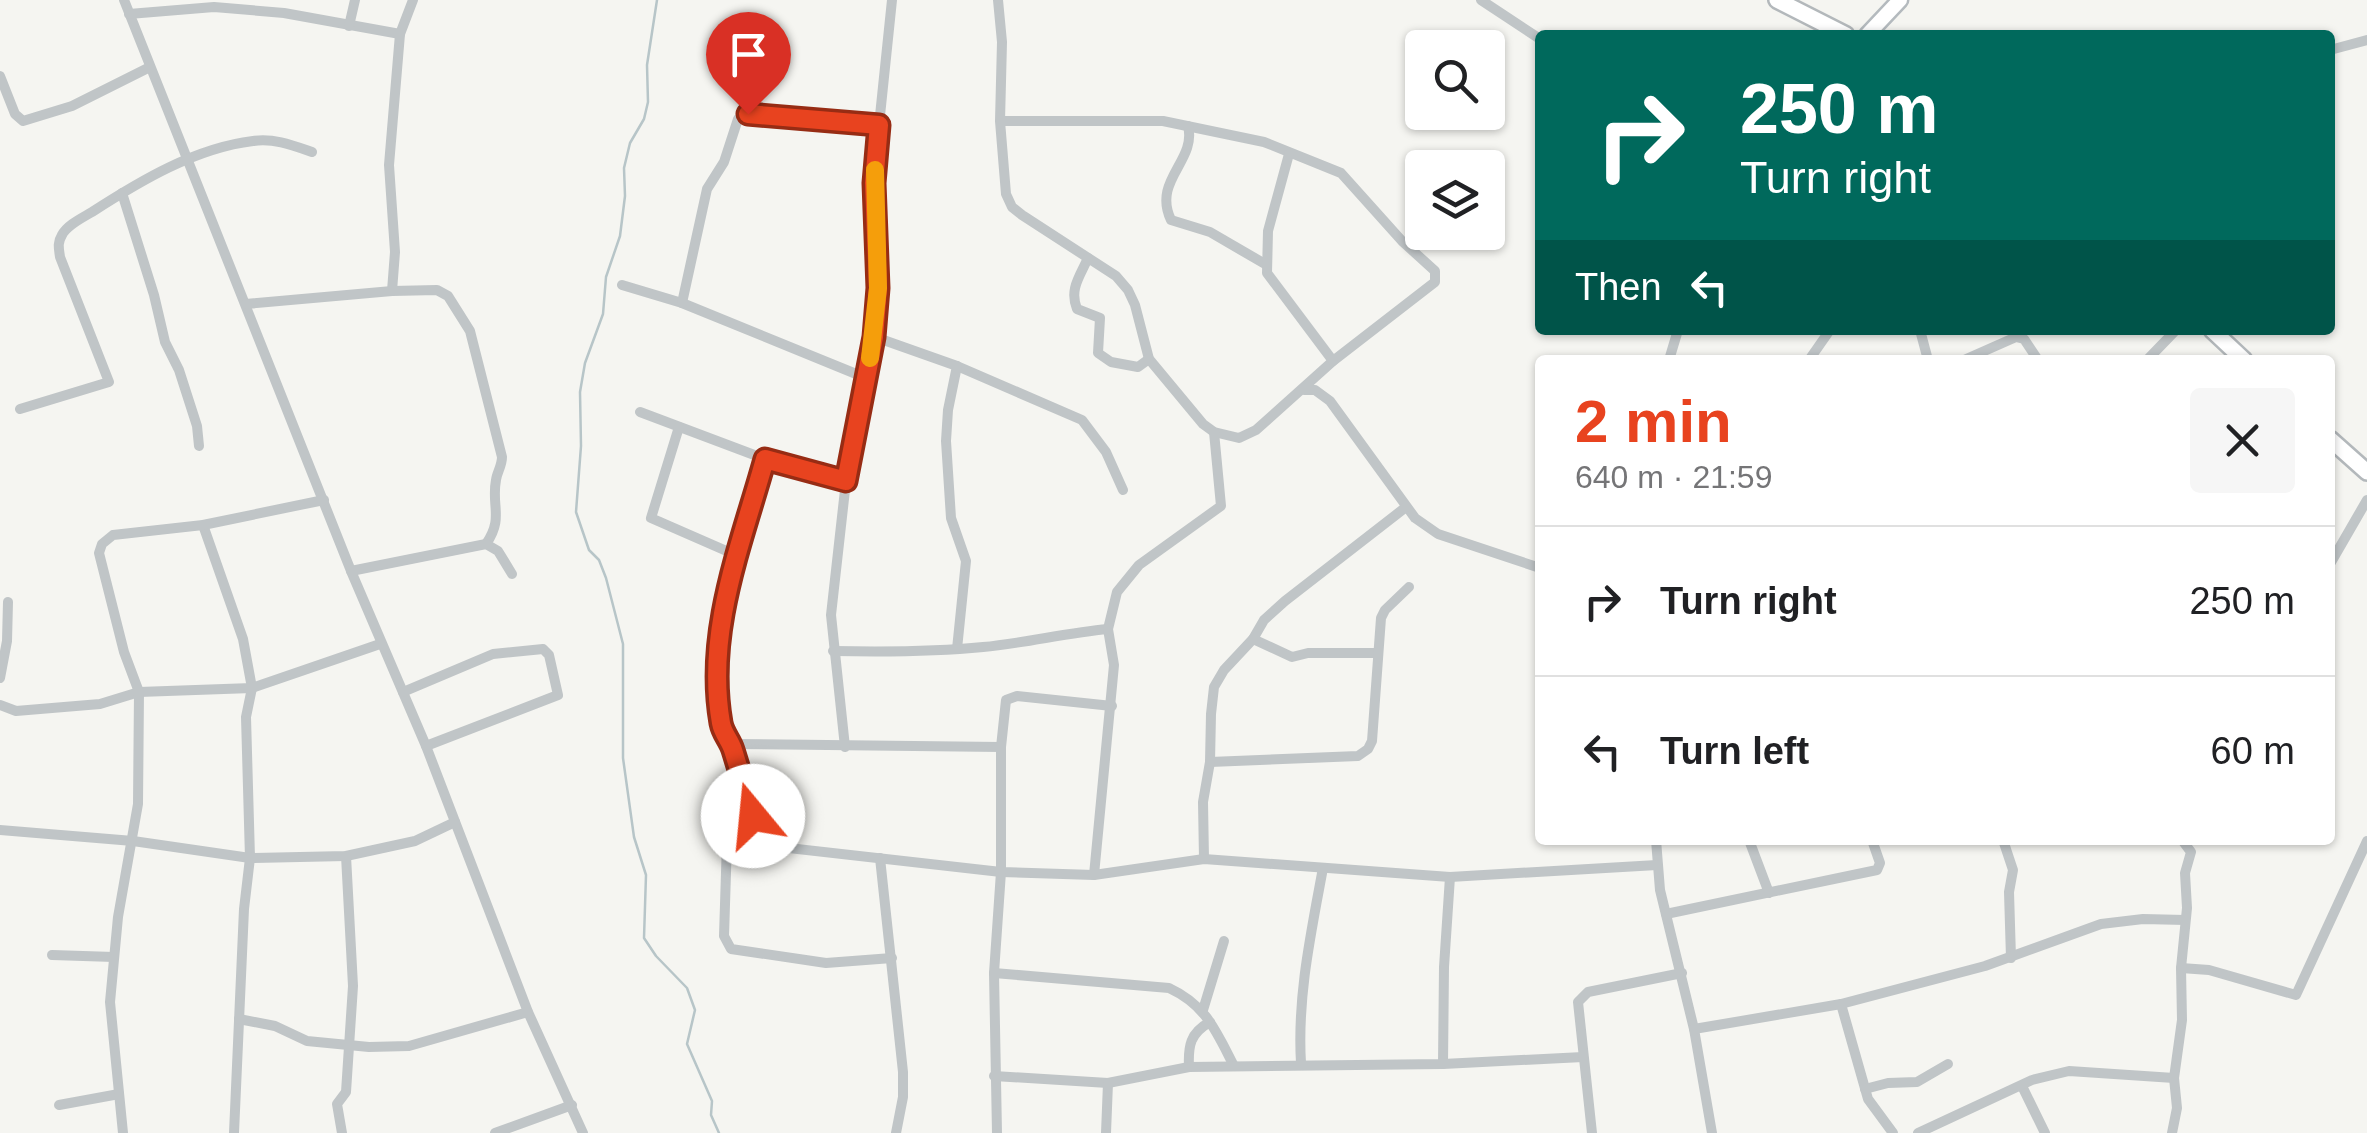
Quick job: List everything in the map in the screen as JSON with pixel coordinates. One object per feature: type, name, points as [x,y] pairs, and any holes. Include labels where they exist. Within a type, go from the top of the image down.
[{"type":"main road","points":[[1777,0],[1836,30]]},
{"type":"main road","points":[[2217,335],[2239,355]]},
{"type":"main road","points":[[2335,443],[2367,472]]},
{"type":"street","points":[[124,0],[380,644],[426,746],[528,1012],[584,1133]]},
{"type":"street","points":[[350,26],[355,0]]},
{"type":"street","points":[[392,291],[395,252],[388,165],[400,34],[413,0]]},
{"type":"street","points":[[845,748],[833,651],[833,579],[846,481],[874,337],[878,288],[874,183],[892,0]]},
{"type":"street","points":[[998,0],[1002,42],[1000,121],[1002,175],[1012,207],[1116,276],[1128,290],[1150,359],[1214,432],[1239,438],[1256,430],[1334,361],[1435,282],[1435,272],[1341,173],[1264,142],[1164,121],[1000,121]]},
{"type":"street","points":[[1480,0],[1535,36]]},
{"type":"street","points":[[1872,30],[1900,0]]},
{"type":"street","points":[[129,14],[285,6],[350,26],[400,34]]},
{"type":"street","points":[[2335,49],[2367,40]]},
{"type":"street","points":[[0,76],[15,114],[23,121],[72,106],[150,66]]},
{"type":"street","points":[[682,303],[707,189],[724,162],[738,119],[748,114],[879,125]]},
{"type":"street","points":[[1188,126],[1191,138],[1167,190],[1164,206],[1171,220],[1210,232],[1265,264]]},
{"type":"street","points":[[20,409],[109,382],[60,257],[58,244],[64,230],[122,192],[186,159],[248,141],[265,140],[312,152]]},
{"type":"street","points":[[1289,154],[1268,230],[1265,264],[1267,273],[1334,361]]},
{"type":"street","points":[[122,192],[165,342],[197,426],[199,446]]},
{"type":"street","points":[[1088,258],[1072,298],[1077,309],[1100,318],[1098,352],[1110,362],[1138,367],[1150,359]]},
{"type":"street","points":[[622,285],[682,303],[866,378]]},
{"type":"street","points":[[246,304],[437,290],[456,305],[470,331],[502,457],[502,469],[496,480],[496,521],[486,544]]},
{"type":"street","points":[[2152,355],[2171,335]]},
{"type":"street","points":[[874,337],[957,366],[1082,420],[1106,452],[1123,490]]},
{"type":"street","points":[[1975,355],[2016,337],[2024,339],[2035,355]]},
{"type":"street","points":[[957,366],[946,441],[951,518],[966,560],[958,648]]},
{"type":"street","points":[[1304,390],[1315,390],[1330,401],[1406,507],[1438,534],[1535,566]]},
{"type":"street","points":[[640,412],[765,459],[846,481]]},
{"type":"street","points":[[679,426],[651,518],[738,556]]},
{"type":"street","points":[[1094,875],[1112,706],[1114,665],[1108,629],[1117,592],[1139,565],[1221,506],[1214,432]]},
{"type":"street","points":[[762,844],[732,744],[722,728],[717,657],[722,606],[765,459]]},
{"type":"street","points":[[123,1133],[110,1002],[118,917],[138,804],[139,692],[99,553],[102,544],[114,536],[203,525],[324,500]]},
{"type":"street","points":[[2335,555],[2367,500]]},
{"type":"street","points":[[1204,860],[1203,802],[1210,762],[1214,687],[1264,620],[1406,507]]},
{"type":"street","points":[[203,525],[243,640],[252,688],[246,717],[250,858],[234,1133]]},
{"type":"street","points":[[351,572],[486,544],[498,551],[512,574]]},
{"type":"street","points":[[1210,762],[1358,756],[1368,749],[1380,659],[1380,618],[1409,588]]},
{"type":"street","points":[[0,678],[7,641],[8,602]]},
{"type":"street","points":[[833,651],[958,648],[1108,629]]},
{"type":"street","points":[[1253,639],[1292,657],[1308,653],[1377,654]]},
{"type":"street","points":[[0,705],[16,711],[100,704],[139,692],[252,688],[380,644]]},
{"type":"street","points":[[403,692],[493,654],[543,650],[550,654],[558,695],[426,746]]},
{"type":"street","points":[[997,1133],[994,974],[1006,700],[1010,696],[1112,706]]},
{"type":"street","points":[[732,744],[1001,747]]},
{"type":"street","points":[[0,830],[133,841],[250,858],[346,856],[415,842],[455,822]]},
{"type":"street","points":[[892,958],[826,963],[731,949],[724,936],[724,846],[732,840],[1001,872],[1094,875],[1204,860],[1450,877],[1657,864]]},
{"type":"street","points":[[1656,845],[1666,914],[1694,1029],[1712,1133]]},
{"type":"street","points":[[1751,845],[1768,893]]},
{"type":"street","points":[[1666,914],[1876,870],[1880,863],[1874,845]]},
{"type":"street","points":[[2004,845],[2013,870],[2009,892],[2011,958]]},
{"type":"street","points":[[2172,1133],[2182,1020],[2185,873],[2192,852],[2186,845]]},
{"type":"street","points":[[2181,968],[2209,970],[2296,996],[2366,849]]},
{"type":"street","points":[[342,1133],[337,1104],[346,1092],[353,986],[346,856]]},
{"type":"street","points":[[880,858],[903,1072],[896,1133]]},
{"type":"street","points":[[1301,1064],[1302,989],[1323,868]]},
{"type":"street","points":[[1442,1064],[1450,877]]},
{"type":"street","points":[[1694,1029],[1842,1004],[2011,958],[2101,924],[2185,920]]},
{"type":"street","points":[[1203,1010],[1224,941]]},
{"type":"street","points":[[52,954],[114,956]]},
{"type":"street","points":[[1592,1133],[1578,1002],[1582,996],[1682,973]]},
{"type":"street","points":[[994,974],[1168,988],[1203,1010],[1234,1066]]},
{"type":"street","points":[[1842,1004],[1868,1099],[1893,1133]]},
{"type":"street","points":[[239,1020],[275,1026],[308,1040],[350,1047],[409,1046],[528,1012]]},
{"type":"street","points":[[1189,1067],[1192,1038],[1210,1022]]},
{"type":"street","points":[[994,1076],[1108,1083],[1189,1067],[1442,1064],[1583,1057]]},
{"type":"street","points":[[1865,1088],[1917,1082],[1948,1064]]},
{"type":"street","points":[[1918,1133],[2022,1086],[2070,1071],[2174,1078]]},
{"type":"street","points":[[1106,1133],[1108,1083]]},
{"type":"street","points":[[2022,1086],[2044,1133]]},
{"type":"street","points":[[59,1105],[119,1094]]},
{"type":"street","points":[[495,1133],[572,1105]]},
{"type":"waterway","points":[[657,0],[647,65],[648,102],[624,168],[620,236],[606,277],[603,314],[585,363],[580,392],[576,512],[589,550],[599,560],[606,578],[623,644],[623,758],[634,837],[646,875],[644,938],[687,988],[695,1010],[687,1044],[712,1101],[711,1115],[719,1133]]},
{"type":"slow traffic","points":[[870,358],[878,288],[875,170]]},
{"type":"route","points":[[748,114],[879,125],[874,183],[878,288],[874,337],[846,481],[765,459],[722,606],[718,701],[722,728],[732,744],[753,816]]}]
